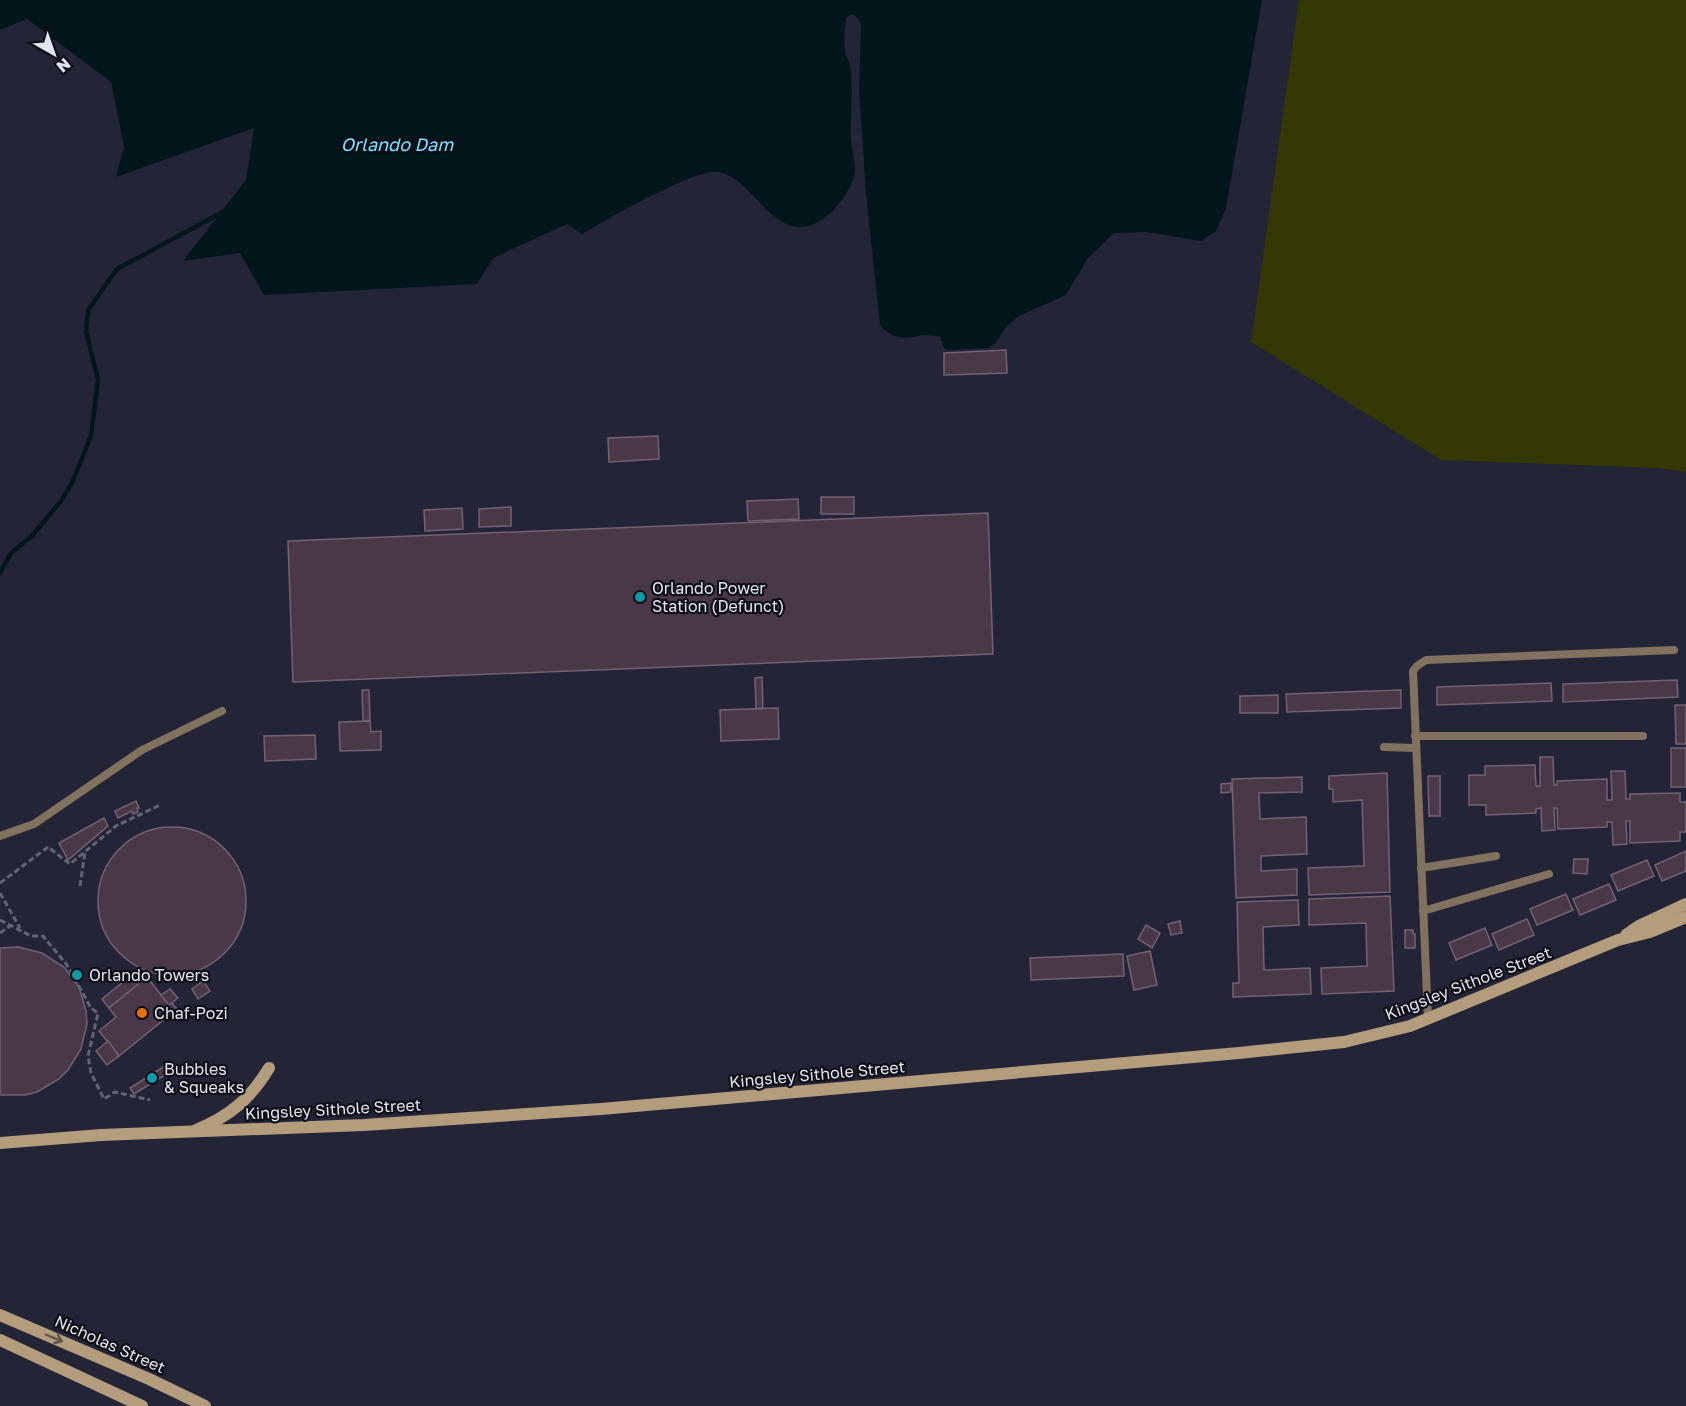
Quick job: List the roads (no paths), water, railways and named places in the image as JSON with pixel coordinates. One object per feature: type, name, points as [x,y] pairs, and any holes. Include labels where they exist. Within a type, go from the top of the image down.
[{"type":"street","name":"Kingsley Sithole Street","points":[[1618,940],[1639,926],[1686,904]]},
{"type":"street","name":"Kingsley Sithole Street","points":[[0,1143],[101,1135],[364,1125],[601,1109],[1344,1042],[1410,1026],[1618,940],[1650,932],[1686,918]]},
{"type":"street","points":[[187,1133],[222,1117],[244,1102],[269,1068]]},
{"type":"street","name":"Nicholas Street","points":[[0,1315],[149,1378],[205,1406]]},
{"type":"street","points":[[0,1340],[142,1406]]},
{"type":"lane","points":[[1428,1019],[1413,671],[1426,660],[1674,650]]},
{"type":"lane","points":[[0,836],[34,824],[142,750],[222,711]]},
{"type":"lane","points":[[1415,736],[1643,736]]},
{"type":"lane","points":[[1384,747],[1416,748]]},
{"type":"lane","points":[[1421,868],[1496,856]]},
{"type":"lane","points":[[1423,911],[1549,874]]},
{"type":"water","name":"Orlando Dam","points":[[0,0],[1262,0],[1226,208],[1216,231],[1201,241],[1146,232],[1114,233],[1088,258],[1066,295],[1019,316],[1006,327],[996,343],[988,348],[948,350],[944,348],[940,337],[895,336],[880,325],[866,193],[859,90],[861,25],[858,18],[852,14],[846,18],[844,40],[851,75],[851,140],[855,172],[851,185],[840,203],[815,224],[796,227],[785,223],[766,209],[739,182],[719,172],[707,173],[650,196],[582,234],[567,224],[493,258],[477,284],[264,295],[240,253],[183,261],[246,180],[254,128],[116,177],[124,147],[111,82],[27,19],[0,30]]},
{"type":"waterway","points":[[0,573],[11,553],[32,536],[61,501],[72,483],[91,436],[98,380],[86,331],[88,310],[117,269],[223,212]]},
{"type":"place","name":"Orlando Power Station (Defunct)","points":[[640,597]]},
{"type":"place","name":"Orlando Towers","points":[[77,975]]},
{"type":"place","name":"Chaf-Pozi","points":[[142,1013]]},
{"type":"place","name":"Bubbles & Squeaks","points":[[152,1078]]}]
